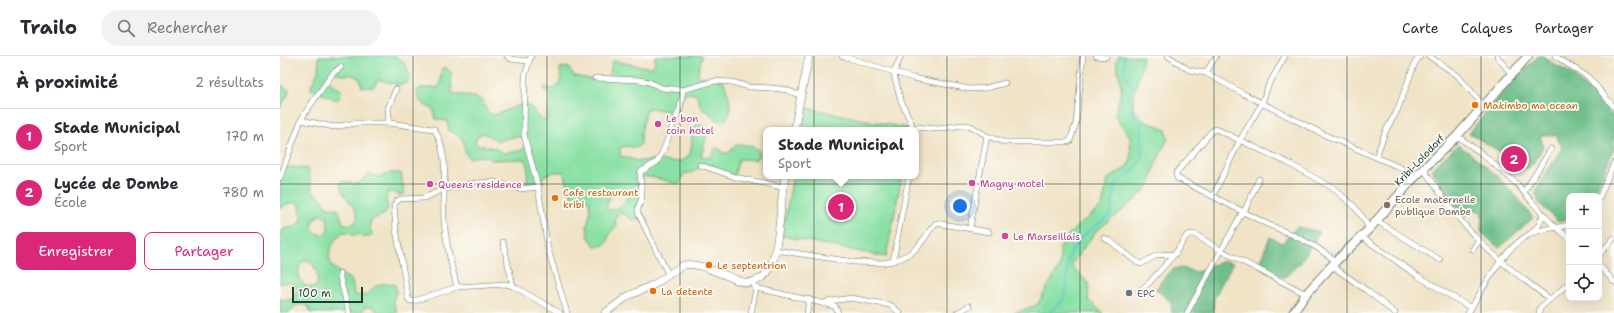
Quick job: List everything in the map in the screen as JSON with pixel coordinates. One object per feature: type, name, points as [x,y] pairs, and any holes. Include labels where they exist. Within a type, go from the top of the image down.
[{"type":"main road","name":"Kribi-Lolodorf","points":[[1293,312],[1306,294],[1377,221],[1412,180],[1457,136],[1528,56]]},
{"type":"street","points":[[507,56],[511,59],[529,58],[525,75],[524,128],[538,187],[548,249],[567,313]]},
{"type":"street","points":[[795,127],[809,56]]},
{"type":"street","points":[[842,56],[913,78],[970,89],[986,88],[1005,83]]},
{"type":"street","points":[[901,56],[894,72],[895,79],[901,101],[913,127]]},
{"type":"street","points":[[919,129],[938,129],[962,125],[971,126],[987,136],[1004,142],[1039,141],[1064,143],[1070,140],[1076,122],[1083,56]]},
{"type":"street","points":[[1096,56],[1106,57]]},
{"type":"street","points":[[1168,56],[1189,70],[1206,73],[1327,136],[1401,168],[1412,180]]},
{"type":"street","points":[[1206,73],[1216,56]]},
{"type":"street","points":[[1213,196],[1240,140],[1262,103],[1268,86],[1285,56]]},
{"type":"street","points":[[1376,157],[1386,130],[1397,111],[1415,63],[1420,56]]},
{"type":"street","points":[[1429,56],[1457,75],[1484,105]]},
{"type":"street","points":[[1497,56],[1511,74]]},
{"type":"street","points":[[1555,56],[1588,77],[1614,108]]},
{"type":"street","points":[[280,178],[301,120],[328,78],[342,67]]},
{"type":"street","points":[[595,78],[639,80],[649,82],[662,88],[683,90],[714,80],[749,87],[787,90],[801,96]]},
{"type":"street","points":[[389,123],[388,108],[396,89]]},
{"type":"street","points":[[668,276],[638,213],[638,208],[642,197],[640,176],[642,170],[657,162],[662,154],[680,108],[683,90]]},
{"type":"street","points":[[301,120],[334,127],[356,123],[389,123],[434,129],[442,147],[445,161],[444,189],[446,241],[457,287]]},
{"type":"street","points":[[1369,229],[1364,219],[1354,206],[1333,188],[1288,163],[1214,129],[1176,173],[1177,178],[1267,224],[1293,235],[1316,248],[1395,313]]},
{"type":"street","points":[[970,228],[987,136]]},
{"type":"street","points":[[1457,136],[1481,153],[1517,184],[1557,229],[1566,236]]},
{"type":"street","points":[[1524,192],[1551,150]]},
{"type":"street","points":[[700,164],[735,177],[782,187]]},
{"type":"street","points":[[1601,193],[1614,164]]},
{"type":"street","points":[[1423,169],[1456,216],[1478,240],[1524,280],[1550,299]]},
{"type":"street","points":[[751,313],[754,285],[767,273],[772,263],[784,179]]},
{"type":"street","points":[[893,261],[908,179]]},
{"type":"street","points":[[1187,313],[1222,251],[1239,216],[1244,212],[1259,179]]},
{"type":"street","points":[[538,187],[513,188],[494,182],[476,183],[444,189],[424,198],[400,199],[394,206],[398,251],[408,298],[410,301],[457,287],[506,284],[513,286],[560,313]]},
{"type":"street","points":[[1362,237],[1470,310],[1486,282],[1502,260],[1539,225],[1543,214]]},
{"type":"street","points":[[1377,221],[1440,260]]},
{"type":"street","points":[[775,250],[854,262],[882,263],[908,256],[919,246],[936,223],[989,232]]},
{"type":"street","points":[[1530,234],[1566,226]]},
{"type":"street","points":[[1139,291],[1149,283],[1175,254],[1187,235],[1194,234],[1222,251],[1306,294]]},
{"type":"street","points":[[1104,238],[1138,263],[1145,262],[1157,255],[1175,254]]},
{"type":"street","points":[[1602,252],[1614,238]]},
{"type":"street","points":[[1473,249],[1478,240]]},
{"type":"street","points":[[503,242],[513,286]]},
{"type":"street","points":[[605,313],[628,296],[655,284],[683,265],[687,264],[702,267],[754,285],[824,302],[834,306],[838,313]]},
{"type":"street","points":[[1602,268],[1614,282]]},
{"type":"street","points":[[340,273],[340,278],[350,313]]},
{"type":"street","points":[[1539,313],[1540,308],[1566,286]]},
{"type":"street","points":[[824,302],[851,298],[890,306],[900,313]]},
{"type":"street","points":[[807,313],[809,299]]},
{"type":"street","points":[[957,313],[969,306]]},
{"type":"green space","points":[[319,56],[396,56],[405,64],[411,79],[404,84],[396,84],[378,80],[373,87],[362,87],[360,79],[353,75],[344,75],[331,72],[327,75],[328,81],[341,90],[340,97],[337,100],[311,89],[311,85],[318,72]]},
{"type":"green space","points":[[655,56],[702,56],[697,76],[718,79],[724,82],[730,102],[729,113],[724,121],[715,119],[712,117],[710,112],[701,107],[696,94],[686,93],[680,100],[677,113],[650,108],[646,110],[641,133],[641,144],[636,148],[628,146],[621,147],[620,156],[641,161],[655,160],[674,162],[683,160],[691,151],[693,131],[698,124],[704,126],[707,135],[701,156],[710,158],[715,148],[720,149],[722,153],[729,153],[736,145],[742,144],[755,148],[759,151],[759,155],[755,160],[739,159],[734,176],[702,166],[694,172],[684,174],[680,184],[654,178],[638,177],[641,197],[640,218],[633,220],[624,214],[617,214],[615,220],[617,226],[609,234],[607,242],[604,245],[596,247],[588,236],[587,226],[590,213],[589,201],[581,196],[574,201],[572,199],[564,172],[549,174],[542,178],[544,182],[530,184],[527,182],[528,165],[525,159],[492,160],[481,156],[469,158],[464,149],[463,140],[456,134],[449,131],[447,121],[436,119],[433,109],[422,103],[417,91],[420,88],[438,88],[442,68],[447,68],[451,72],[452,93],[478,98],[492,115],[519,105],[528,105],[544,120],[546,119],[551,95],[544,90],[544,87],[553,89],[558,86],[561,78],[560,68],[568,67],[574,76],[595,80],[609,77],[612,62],[614,61],[651,68],[655,63]],"holes":[[[480,134],[485,134],[499,141],[512,137],[519,137],[525,139],[525,147],[520,151],[503,153],[494,148],[475,143]],[[616,191],[625,192],[627,198],[619,207],[608,210],[606,208],[608,200]]]},
{"type":"green space","points":[[1119,56],[1143,56],[1135,89],[1133,109],[1146,122],[1166,130],[1168,138],[1155,165],[1150,185],[1128,206],[1096,231],[1071,265],[1089,284],[1088,300],[1103,313],[1014,313],[1037,305],[1060,266],[1060,248],[1071,232],[1102,206],[1108,179],[1126,168],[1131,160],[1130,136],[1119,123],[1115,114],[1122,90],[1116,61]]},
{"type":"green space","points":[[1538,56],[1543,56],[1555,65],[1571,73],[1583,86],[1590,89],[1614,118],[1614,149],[1594,193],[1566,193],[1566,218],[1558,222],[1539,203],[1535,191],[1562,148],[1556,135],[1540,135],[1543,147],[1534,163],[1528,169],[1469,133],[1505,90]]},
{"type":"green space","points":[[280,85],[289,90],[288,95],[280,108]]},
{"type":"green space","points":[[807,108],[901,127],[804,127]]},
{"type":"green space","points":[[1458,145],[1489,169],[1516,197],[1533,218],[1499,248],[1481,232],[1482,212],[1472,209],[1464,216],[1431,169]]},
{"type":"green space","points":[[291,167],[308,169],[312,191],[321,198],[327,207],[338,209],[343,223],[347,225],[356,222],[357,217],[356,211],[342,191],[341,181],[357,184],[369,174],[380,177],[388,173],[401,173],[404,193],[401,196],[393,192],[387,193],[386,200],[388,208],[385,214],[371,220],[370,227],[372,235],[363,238],[359,234],[352,235],[349,232],[343,232],[336,239],[329,253],[329,258],[334,268],[352,281],[354,294],[363,296],[381,284],[394,284],[396,292],[393,300],[397,313],[377,312],[373,307],[365,307],[362,313],[311,313],[308,306],[297,305],[291,310],[290,313],[280,313],[280,299],[292,299],[297,289],[290,283],[280,284],[280,232],[286,228],[295,227],[301,221],[300,204],[289,204],[280,209],[280,169]],"holes":[[[319,215],[327,217],[328,230],[324,235],[316,233],[312,228],[313,221]],[[306,260],[315,267],[318,279],[316,287],[305,286],[299,276],[300,265]]]},
{"type":"green space","points":[[792,179],[901,179],[886,257],[782,236]]},
{"type":"green space","points":[[1297,227],[1320,232],[1299,264],[1285,277],[1272,275],[1260,267],[1263,254],[1270,237],[1282,243]]},
{"type":"green space","points":[[1223,261],[1233,263],[1214,298],[1213,313],[1172,313],[1171,302],[1156,289],[1165,276],[1177,268],[1197,272]]},
{"type":"waterway","points":[[1048,313],[1062,301],[1066,292],[1068,263],[1072,251],[1086,234],[1097,224],[1110,216],[1116,185],[1135,169],[1142,158],[1142,130],[1140,121],[1133,114],[1129,98],[1132,87],[1124,73],[1124,56]]},
{"type":"place","name":"Makimbo ma ocean","points":[[1475,105]]},
{"type":"place","name":"Le bon coin hotel","points":[[658,124]]},
{"type":"place","name":"Lycée de Dombe","points":[[1514,159]]},
{"type":"place","name":"Magny motel","points":[[972,183]]},
{"type":"place","name":"Queens residence","points":[[430,184]]},
{"type":"place","name":"Cafe restaurant kribi","points":[[555,198]]},
{"type":"place","name":"Ecole maternelle publique Dombe","points":[[1387,205]]},
{"type":"place","name":"Stade Municipal","points":[[841,207]]},
{"type":"place","name":"Le Marseillais","points":[[1005,236]]},
{"type":"place","name":"Le septentrion","points":[[709,265]]},
{"type":"place","name":"La detente","points":[[653,291]]},
{"type":"place","name":"EPC","points":[[1129,293]]}]
